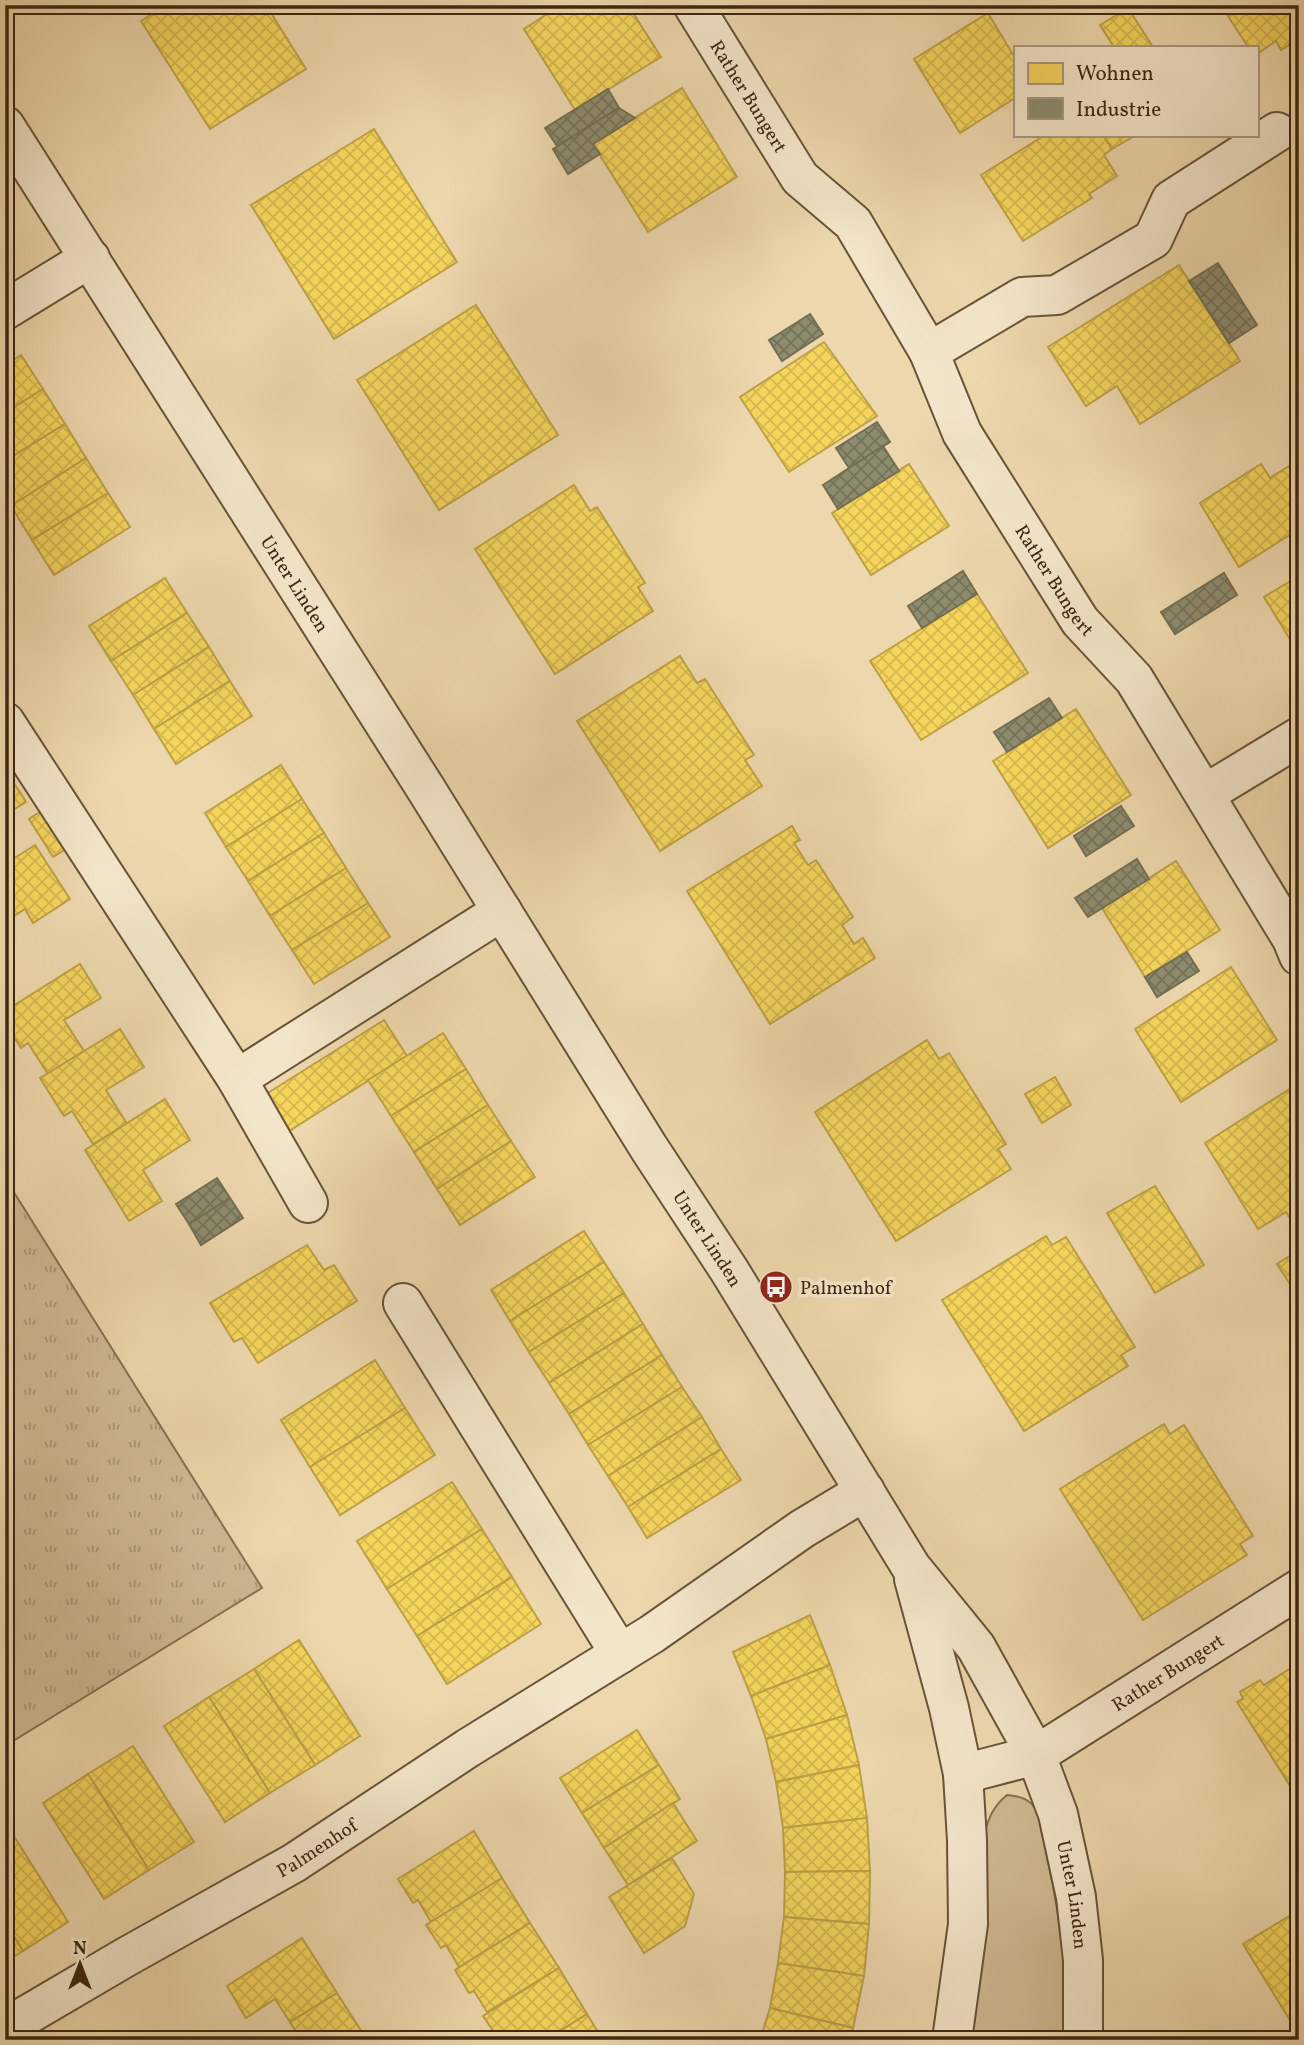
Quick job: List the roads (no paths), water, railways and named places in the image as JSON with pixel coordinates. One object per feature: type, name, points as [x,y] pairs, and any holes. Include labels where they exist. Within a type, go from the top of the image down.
[{"type":"street","name":"Rather Bungert","points":[[693,5],[800,178],[853,223],[929,352],[962,433],[1080,621],[1134,679],[1292,939],[1299,956]]},
{"type":"street","name":"Unter Linden","points":[[5,126],[649,1148],[729,1270],[911,1567],[976,1647],[1036,1755],[1058,1814],[1076,1896],[1083,1960],[1083,2040]]},
{"type":"street","points":[[929,352],[1022,297],[1057,295],[1153,239],[1171,200],[1277,132]]},
{"type":"street","points":[[5,310],[90,258]]},
{"type":"street","points":[[5,723],[237,1079],[308,1203]]},
{"type":"street","points":[[1205,794],[1299,737]]},
{"type":"street","points":[[237,1079],[502,911]]},
{"type":"street","points":[[403,1303],[620,1654]]},
{"type":"street","name":"Palmenhof","points":[[5,2028],[294,1863],[468,1748],[652,1634],[802,1530],[865,1492]]},
{"type":"street","name":"Unter Linden","points":[[911,1567],[949,1709],[963,1774],[968,1924],[952,2040]]},
{"type":"street","name":"Rather Bungert","points":[[1036,1755],[1299,1589]]},
{"type":"street","points":[[963,1774],[1036,1755]]},
{"type":"place","name":"Palmenhof","points":[[776,1287]]}]
